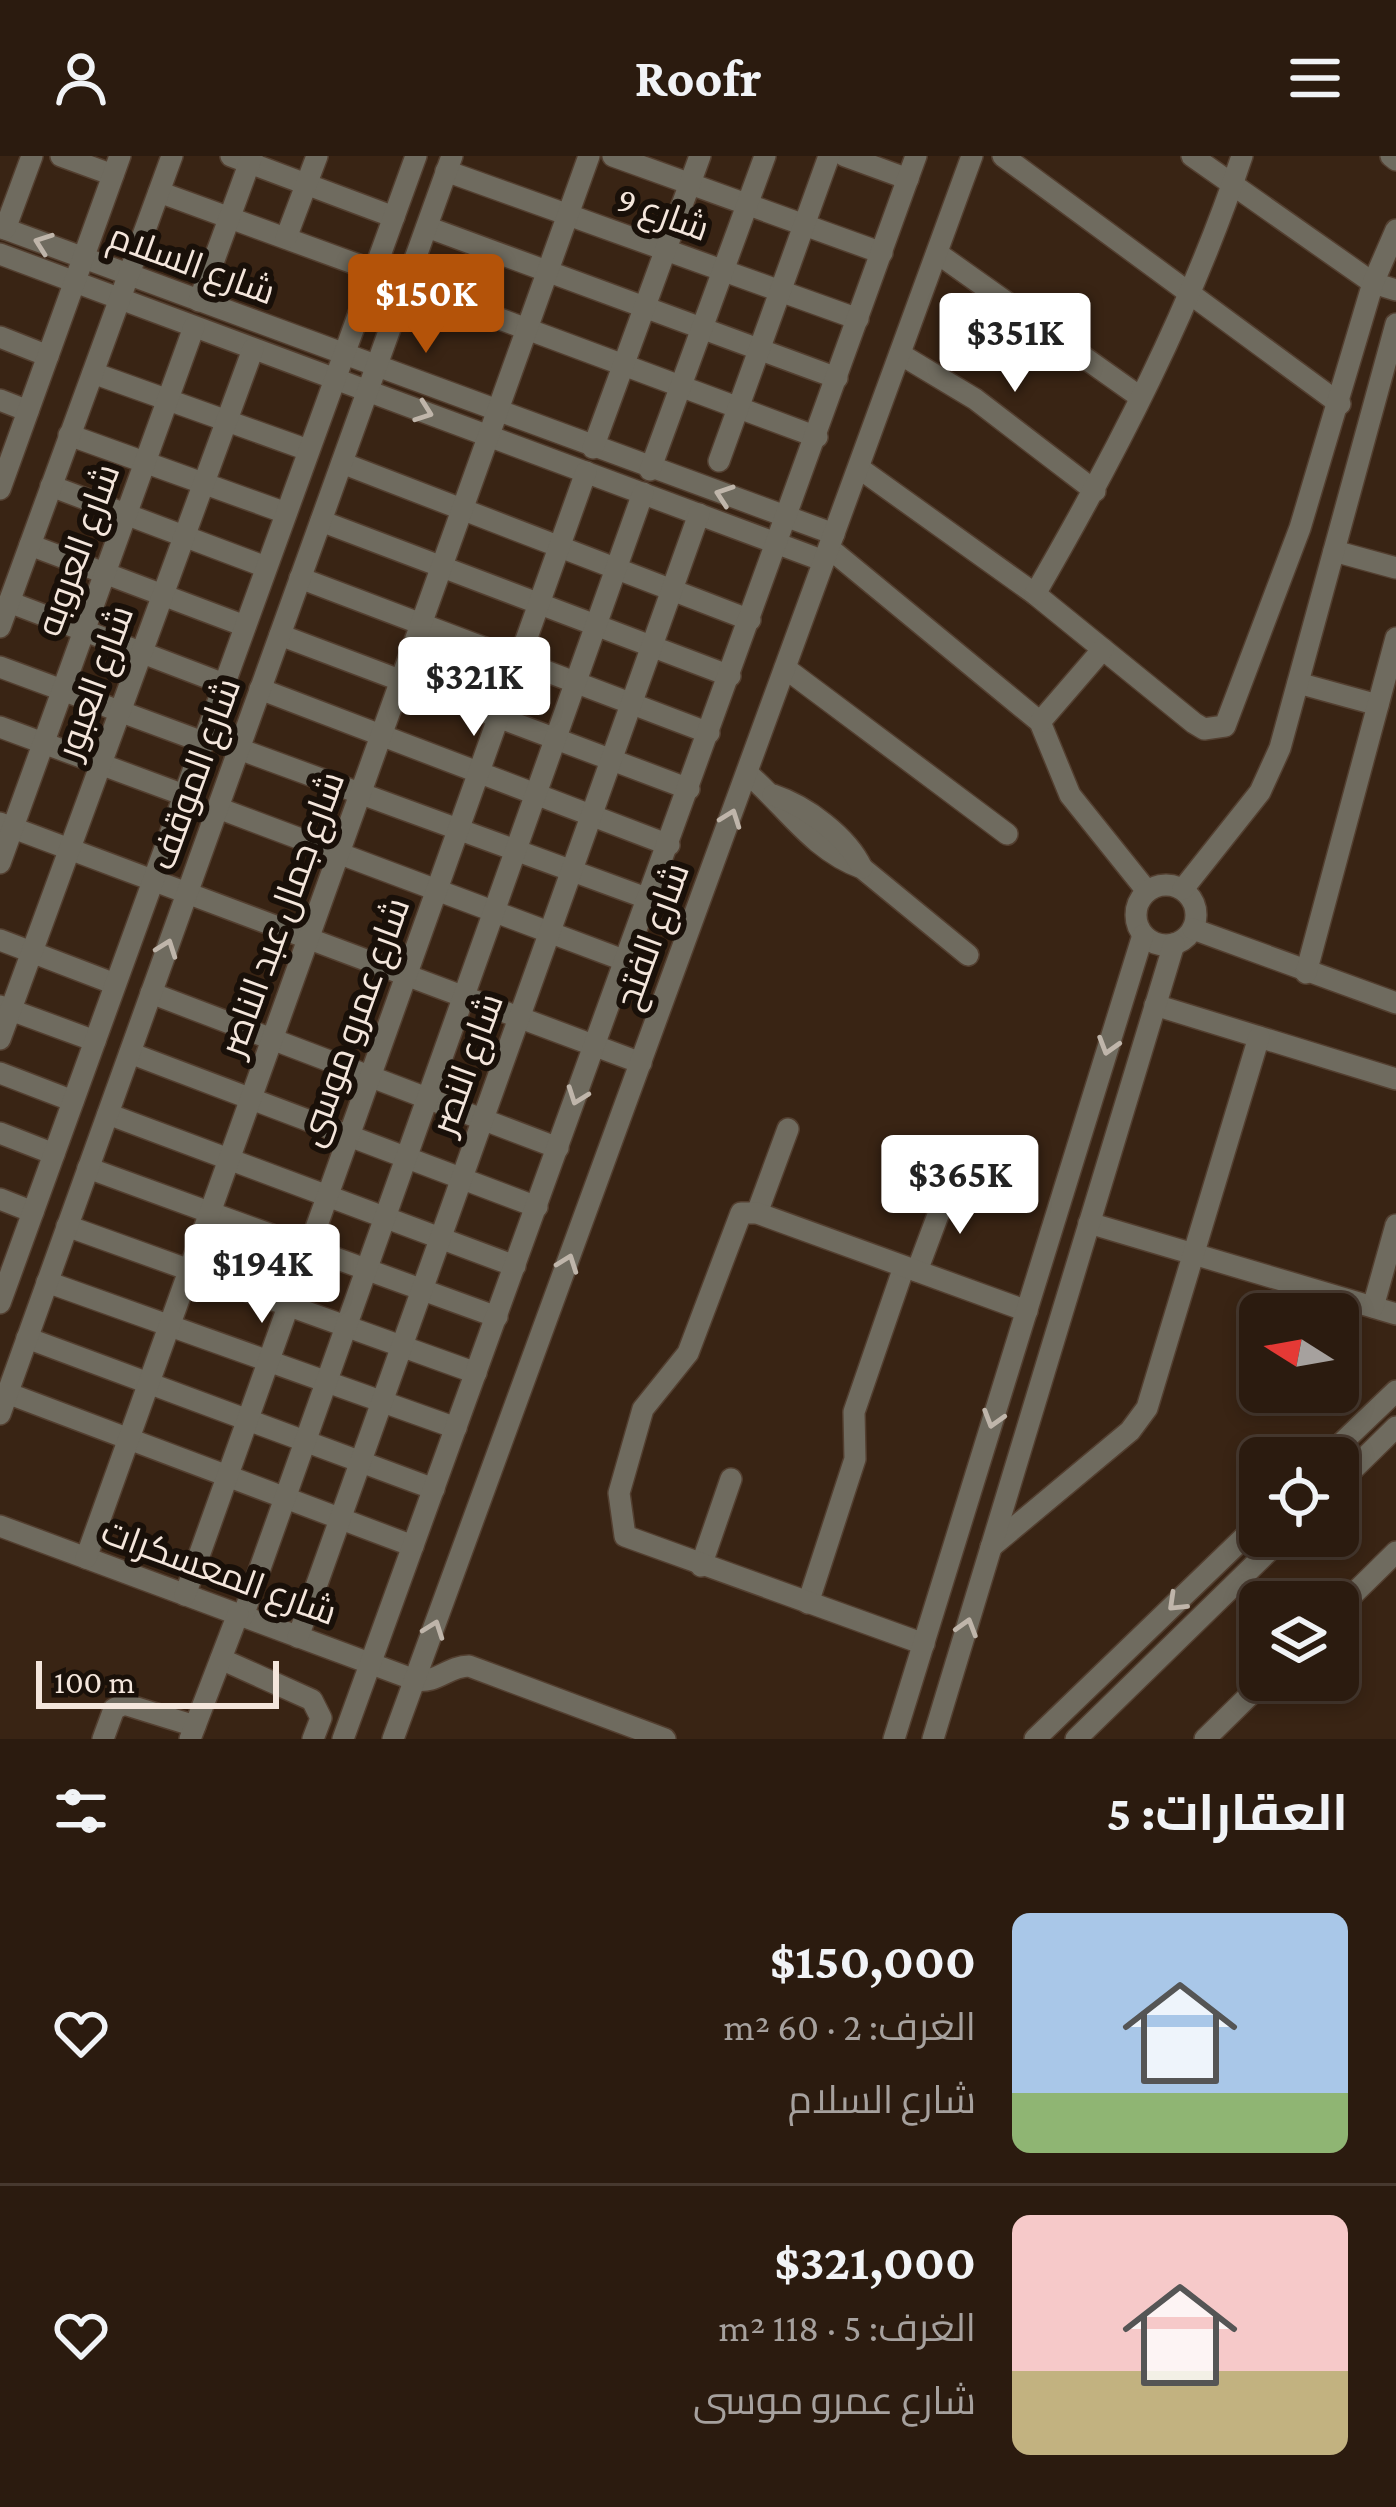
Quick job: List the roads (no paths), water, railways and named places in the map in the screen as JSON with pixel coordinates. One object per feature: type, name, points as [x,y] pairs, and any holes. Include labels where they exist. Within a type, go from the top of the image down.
[{"type":"street","points":[[3,228],[32,156]]},
{"type":"street","points":[[2,474],[117,165],[61,156]]},
{"type":"street","points":[[0,627],[172,156]]},
{"type":"street","points":[[286,238],[317,156]]},
{"type":"street","name":"شارع جمال عبد الناصر","points":[[86,1558],[589,156]]},
{"type":"street","points":[[613,156],[882,253]]},
{"type":"street","points":[[593,448],[700,156]]},
{"type":"street","points":[[650,470],[765,156]]},
{"type":"street","points":[[719,461],[829,156]]},
{"type":"street","points":[[845,156],[908,179]]},
{"type":"street","name":"شارع الفتح","points":[[343,1739],[916,156]]},
{"type":"street","name":"شارع الفتح","points":[[393,1739],[972,156]]},
{"type":"street","points":[[1003,156],[1340,404]]},
{"type":"street","points":[[1192,156],[1373,283],[1396,290]]},
{"type":"street","points":[[1035,594],[1095,491],[1190,293],[1242,156]]},
{"type":"street","name":"شارع الموقف","points":[[0,1303],[5,1271],[33,1212],[414,157]]},
{"type":"street","points":[[199,301],[230,218],[244,158],[394,217]]},
{"type":"street","name":"شارع 9","points":[[449,164],[568,215],[858,319]]},
{"type":"street","name":"شارع الموقف","points":[[4,1404],[449,164]]},
{"type":"street","points":[[159,192],[375,271]]},
{"type":"street","points":[[427,227],[837,378]]},
{"type":"street","name":"شارع السلام","points":[[3,228],[788,517],[829,548]]},
{"type":"street","points":[[859,468],[1035,594],[1194,723],[1204,729],[1226,727],[1300,528],[1373,283],[1396,230]]},
{"type":"street","points":[[937,253],[1140,398]]},
{"type":"street","name":"شارع السلام","points":[[0,254],[778,543],[829,548]]},
{"type":"street","points":[[406,284],[817,437]]},
{"type":"street","points":[[1183,889],[1271,772],[1396,324]]},
{"type":"street","name":"شارع العروبه","points":[[0,862],[6,825],[43,743],[194,327]]},
{"type":"street","points":[[0,338],[48,356]]},
{"type":"street","name":"شارع العبور","points":[[0,1039],[5,1008],[32,952],[253,349]]},
{"type":"street","points":[[900,353],[974,400],[1095,491]]},
{"type":"street","points":[[93,373],[308,451]]},
{"type":"street","points":[[0,400],[28,411]]},
{"type":"street","points":[[70,435],[286,513]]},
{"type":"street","points":[[342,463],[750,620]]},
{"type":"street","name":"شارع عمرو موسى","points":[[184,1594],[586,472]]},
{"type":"street","points":[[51,486],[266,567]]},
{"type":"street","points":[[103,1739],[115,1709],[124,1704],[192,1732],[285,1498],[643,493]]},
{"type":"street","name":"شارع النصر","points":[[298,1637],[699,514]]},
{"type":"street","points":[[321,521],[730,676]]},
{"type":"street","points":[[29,545],[244,626]]},
{"type":"street","points":[[829,548],[1040,722],[1070,795],[1147,891]]},
{"type":"street","points":[[1334,551],[1396,568]]},
{"type":"street","points":[[300,578],[709,733]]},
{"type":"street","points":[[9,602],[224,683]]},
{"type":"street","points":[[280,635],[689,789]]},
{"type":"street","points":[[1306,973],[1396,638]]},
{"type":"street","points":[[1040,722],[1103,650]]},
{"type":"street","points":[[0,668],[203,742]]},
{"type":"street","points":[[785,668],[1007,834]]},
{"type":"street","points":[[1298,683],[1378,705]]},
{"type":"street","points":[[260,689],[669,844]]},
{"type":"street","points":[[0,727],[184,795]]},
{"type":"street","points":[[239,749],[649,899]]},
{"type":"street","points":[[747,773],[773,795],[793,801],[854,850],[862,868],[968,955]]},
{"type":"street","points":[[218,808],[626,961]]},
{"type":"street","points":[[6,825],[641,1063]]},
{"type":"street","points":[[894,1739],[1143,934],[1136,912],[1147,891],[1161,885],[1183,889],[1196,907],[1193,929],[1174,944],[933,1739]]},
{"type":"street","points":[[1193,929],[1396,1003]]},
{"type":"street","points":[[1143,934],[1157,944],[1174,944]]},
{"type":"street","points":[[0,940],[116,984]]},
{"type":"street","points":[[151,993],[558,1148]]},
{"type":"street","points":[[1155,1005],[1396,1079]]},
{"type":"street","points":[[5,1008],[95,1041]]},
{"type":"street","points":[[991,1547],[1140,1420],[1259,1037]]},
{"type":"street","points":[[130,1052],[537,1207]]},
{"type":"street","points":[[0,1072],[73,1101]]},
{"type":"street","points":[[108,1114],[515,1266]]},
{"type":"street","points":[[757,1213],[788,1129]]},
{"type":"street","points":[[0,1133],[54,1154]]},
{"type":"street","points":[[88,1168],[497,1317]]},
{"type":"street","points":[[808,1603],[855,1459],[854,1412],[910,1269],[950,1183]]},
{"type":"street","points":[[0,1199],[33,1212]]},
{"type":"street","points":[[924,1644],[625,1536],[619,1493],[646,1401],[688,1353],[741,1213],[757,1213],[1027,1311]]},
{"type":"street","points":[[1089,1223],[1396,1314]]},
{"type":"street","points":[[1372,1307],[1396,1225]]},
{"type":"street","points":[[68,1226],[476,1373]]},
{"type":"street","points":[[47,1282],[456,1428]]},
{"type":"street","points":[[27,1338],[434,1490]]},
{"type":"street","points":[[1348,1437],[1396,1391]]},
{"type":"street","points":[[4,1404],[129,1439],[413,1546]]},
{"type":"street","points":[[1359,1463],[1396,1427]]},
{"type":"street","points":[[701,1566],[731,1479]]},
{"type":"street","name":"شارع المعسكرات","points":[[0,1526],[415,1680]]},
{"type":"street","points":[[1035,1739],[1239,1542]]},
{"type":"street","points":[[1359,1588],[1396,1552]]},
{"type":"street","points":[[1076,1739],[1262,1557]]},
{"type":"street","points":[[221,1659],[312,1700],[321,1718],[313,1739]]},
{"type":"street","points":[[415,1680],[429,1682],[449,1669],[469,1666],[665,1739]]},
{"type":"street","points":[[1205,1739],[1244,1701]]}]
